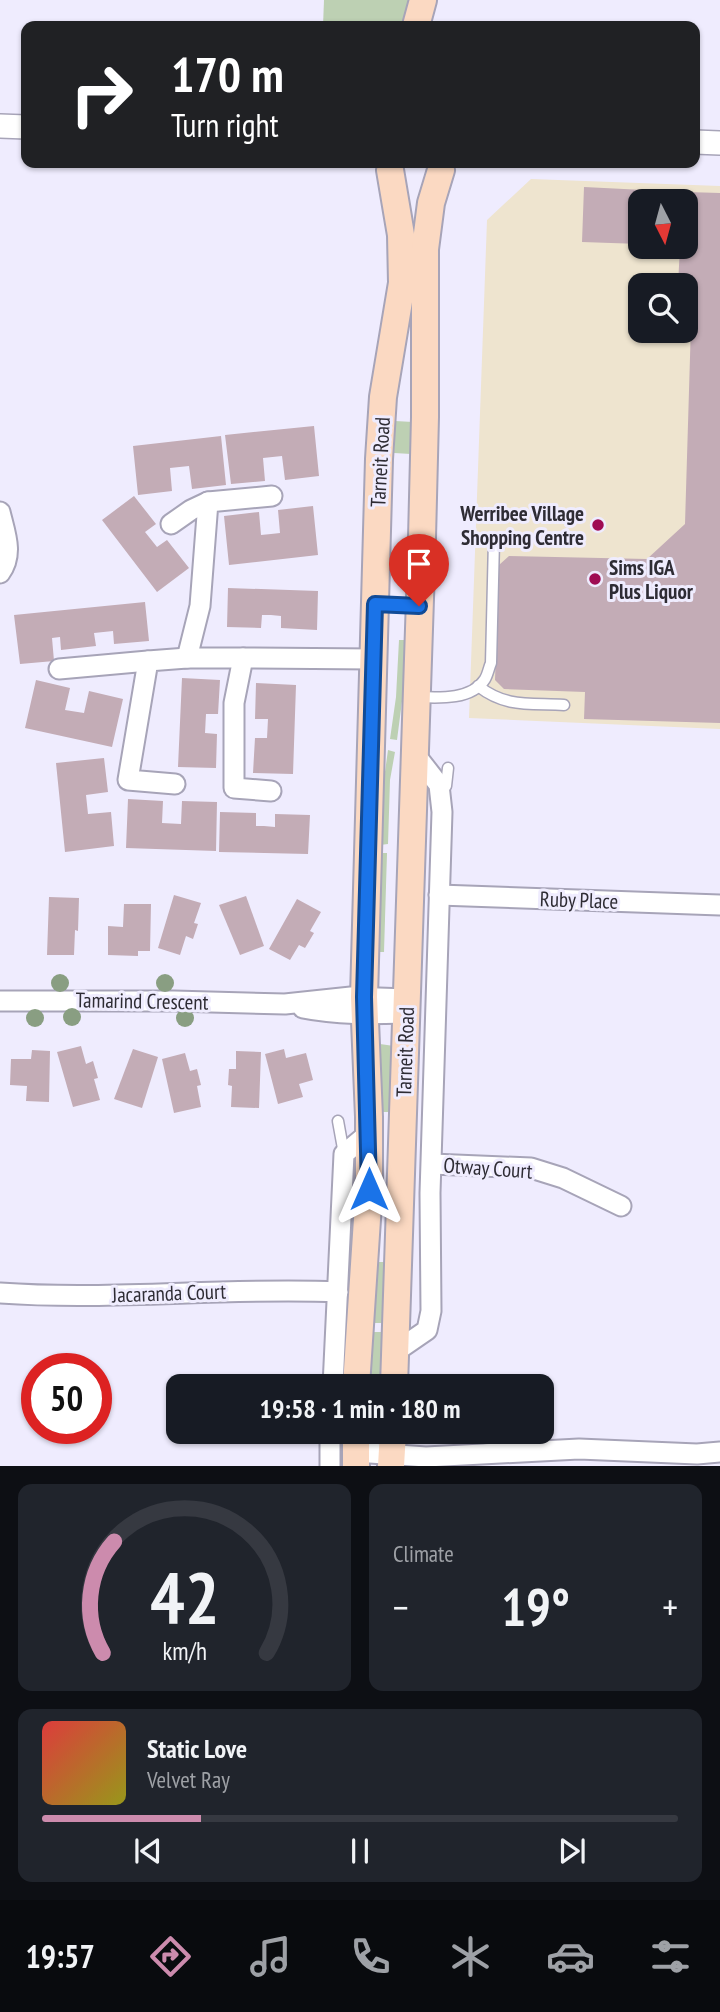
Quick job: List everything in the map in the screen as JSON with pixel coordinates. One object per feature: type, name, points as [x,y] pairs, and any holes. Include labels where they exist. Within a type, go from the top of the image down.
[{"type":"main road","points":[[417,21],[423,0]]},
{"type":"main road","points":[[428,0],[429,21]]},
{"type":"main road","name":"Tarneit Road","points":[[357,1374],[366,1258],[369,1133],[364,1006],[376,534],[383,397],[402,283],[401,235],[386,168]]},
{"type":"main road","points":[[388,168],[410,179],[432,176],[442,168]]},
{"type":"main road","name":"Tarneit Road","points":[[394,1374],[422,538],[425,249],[430,203],[443,168]]},
{"type":"main road","points":[[376,534],[422,538]]},
{"type":"main road","points":[[375,604],[419,606]]},
{"type":"street","points":[[0,126],[21,127]]},
{"type":"street","points":[[700,142],[720,143]]},
{"type":"street","points":[[171,524],[208,502],[272,496]]},
{"type":"street","points":[[187,658],[200,606],[208,502]]},
{"type":"street","points":[[0,512],[8,551],[3,569]]},
{"type":"street","points":[[59,669],[187,658],[373,659]]},
{"type":"street","points":[[243,658],[234,703],[234,788],[271,791]]},
{"type":"street","points":[[148,661],[128,780],[175,784]]},
{"type":"street","points":[[414,752],[439,785],[441,792]]},
{"type":"street","name":"Tarneit Road","points":[[395,1352],[427,1330],[430,1323],[441,792]]},
{"type":"street","name":"Ruby Place","points":[[439,895],[720,905]]},
{"type":"street","name":"Tamarind Crescent","points":[[0,1001],[285,1004],[328,1013],[364,1006],[407,1006]]},
{"type":"street","points":[[334,1374],[344,1154],[369,1133]]},
{"type":"street","name":"Otway Court","points":[[432,1164],[531,1168],[563,1178],[621,1206]]},
{"type":"street","name":"Jacaranda Court","points":[[0,1293],[75,1296],[228,1290],[338,1292]]},
{"type":"street","points":[[330,1466],[331,1444]]},
{"type":"street","points":[[546,1444],[697,1460],[720,1452]]},
{"type":"street","points":[[356,1450],[438,1456],[579,1449]]},
{"type":"lane","points":[[416,697],[466,693],[486,678],[491,663],[494,540]]},
{"type":"lane","points":[[478,686],[493,698],[507,702],[564,705]]},
{"type":"lane","name":"Tarneit Road","points":[[441,792],[446,786],[448,768]]},
{"type":"lane","points":[[338,1121],[344,1154]]},
{"type":"shaded area","name":"Werribee Village Shopping Centre","points":[[531,179],[720,186],[720,729],[469,718],[487,220]]},
{"type":"green space","points":[[324,0],[409,0],[407,21],[323,21]]},
{"type":"green space","points":[[395,421],[413,422],[411,454],[394,453]]},
{"type":"green space","points":[[399,640],[406,640],[405,678],[397,740],[390,739],[396,697]]},
{"type":"green space","points":[[388,750],[395,752],[390,780],[388,844],[380,845],[380,808]]},
{"type":"green space","points":[[380,853],[387,853],[384,952],[377,952]]},
{"type":"green space","points":[[380,1044],[394,1046],[392,1112],[382,1112]]},
{"type":"green space","points":[[378,1262],[387,1262],[385,1323],[373,1323]]},
{"type":"green space","points":[[372,1332],[386,1332],[384,1374],[370,1374]]},
{"type":"building","points":[[584,187],[628,189],[628,244],[582,242]]},
{"type":"building","points":[[698,192],[720,193],[720,723],[584,719],[585,692],[504,689],[495,680],[499,565],[509,556],[647,559],[685,524],[690,343],[698,343],[698,273],[679,273],[679,259],[698,259]]},
{"type":"building","points":[[314,426],[319,476],[285,480],[282,456],[263,458],[265,481],[231,484],[225,435]]},
{"type":"building","points":[[221,436],[226,485],[192,489],[189,466],[170,468],[172,491],[138,495],[133,446]]},
{"type":"building","points":[[134,496],[156,524],[145,532],[157,547],[167,540],[189,568],[157,592],[102,520]]},
{"type":"building","points":[[313,506],[318,555],[229,565],[224,516],[259,512],[261,535],[280,533],[278,510]]},
{"type":"building","points":[[228,588],[318,591],[317,630],[281,628],[281,616],[271,615],[262,615],[261,628],[227,627]]},
{"type":"building","points":[[145,602],[149,641],[114,644],[113,631],[94,633],[96,646],[61,650],[60,637],[52,638],[54,661],[20,664],[14,615]]},
{"type":"building","points":[[182,678],[220,680],[218,714],[206,714],[205,733],[217,734],[216,768],[178,767]]},
{"type":"building","points":[[36,680],[70,688],[65,710],[84,713],[89,691],[123,699],[112,747],[25,728]]},
{"type":"building","points":[[256,683],[296,685],[293,774],[253,773],[255,738],[267,738],[268,719],[255,719]]},
{"type":"building","points":[[104,758],[108,792],[86,795],[88,814],[111,812],[114,846],[65,852],[56,763]]},
{"type":"building","points":[[128,799],[163,801],[162,823],[181,824],[182,801],[217,802],[216,851],[126,848]]},
{"type":"building","points":[[220,812],[256,813],[256,826],[275,827],[275,814],[310,815],[308,854],[219,852]]},
{"type":"building","points":[[174,895],[201,903],[194,923],[198,924],[193,939],[186,936],[180,955],[158,948]]},
{"type":"building","points":[[246,896],[264,946],[240,955],[219,905]]},
{"type":"building","points":[[49,897],[79,898],[74,955],[47,955]]},
{"type":"building","points":[[297,899],[321,912],[310,931],[314,933],[305,948],[299,945],[290,960],[269,949]]},
{"type":"building","points":[[124,904],[151,904],[150,951],[138,951],[138,956],[108,955],[108,926],[123,927]]},
{"type":"building","points":[[81,1046],[86,1064],[93,1061],[98,1078],[94,1079],[100,1100],[73,1107],[57,1052]]},
{"type":"building","points":[[133,1049],[158,1057],[142,1108],[114,1099]]},
{"type":"building","points":[[284,1049],[286,1058],[306,1053],[313,1080],[299,1084],[303,1097],[278,1104],[265,1054]]},
{"type":"building","points":[[32,1050],[50,1051],[49,1102],[26,1101],[27,1086],[10,1085],[11,1059],[31,1059]]},
{"type":"building","points":[[236,1051],[261,1052],[259,1108],[231,1107],[232,1086],[228,1085],[229,1069],[236,1069]]},
{"type":"building","points":[[185,1053],[190,1071],[197,1069],[201,1085],[197,1086],[201,1107],[174,1113],[162,1059]]},
{"type":"place","name":"Werribee Village Shopping Centre","points":[[598,525]]},
{"type":"place","name":"Sims IGA Plus Liquor","points":[[595,579]]},
{"type":"route","points":[[369,1189],[364,997],[375,604],[419,606]]}]
